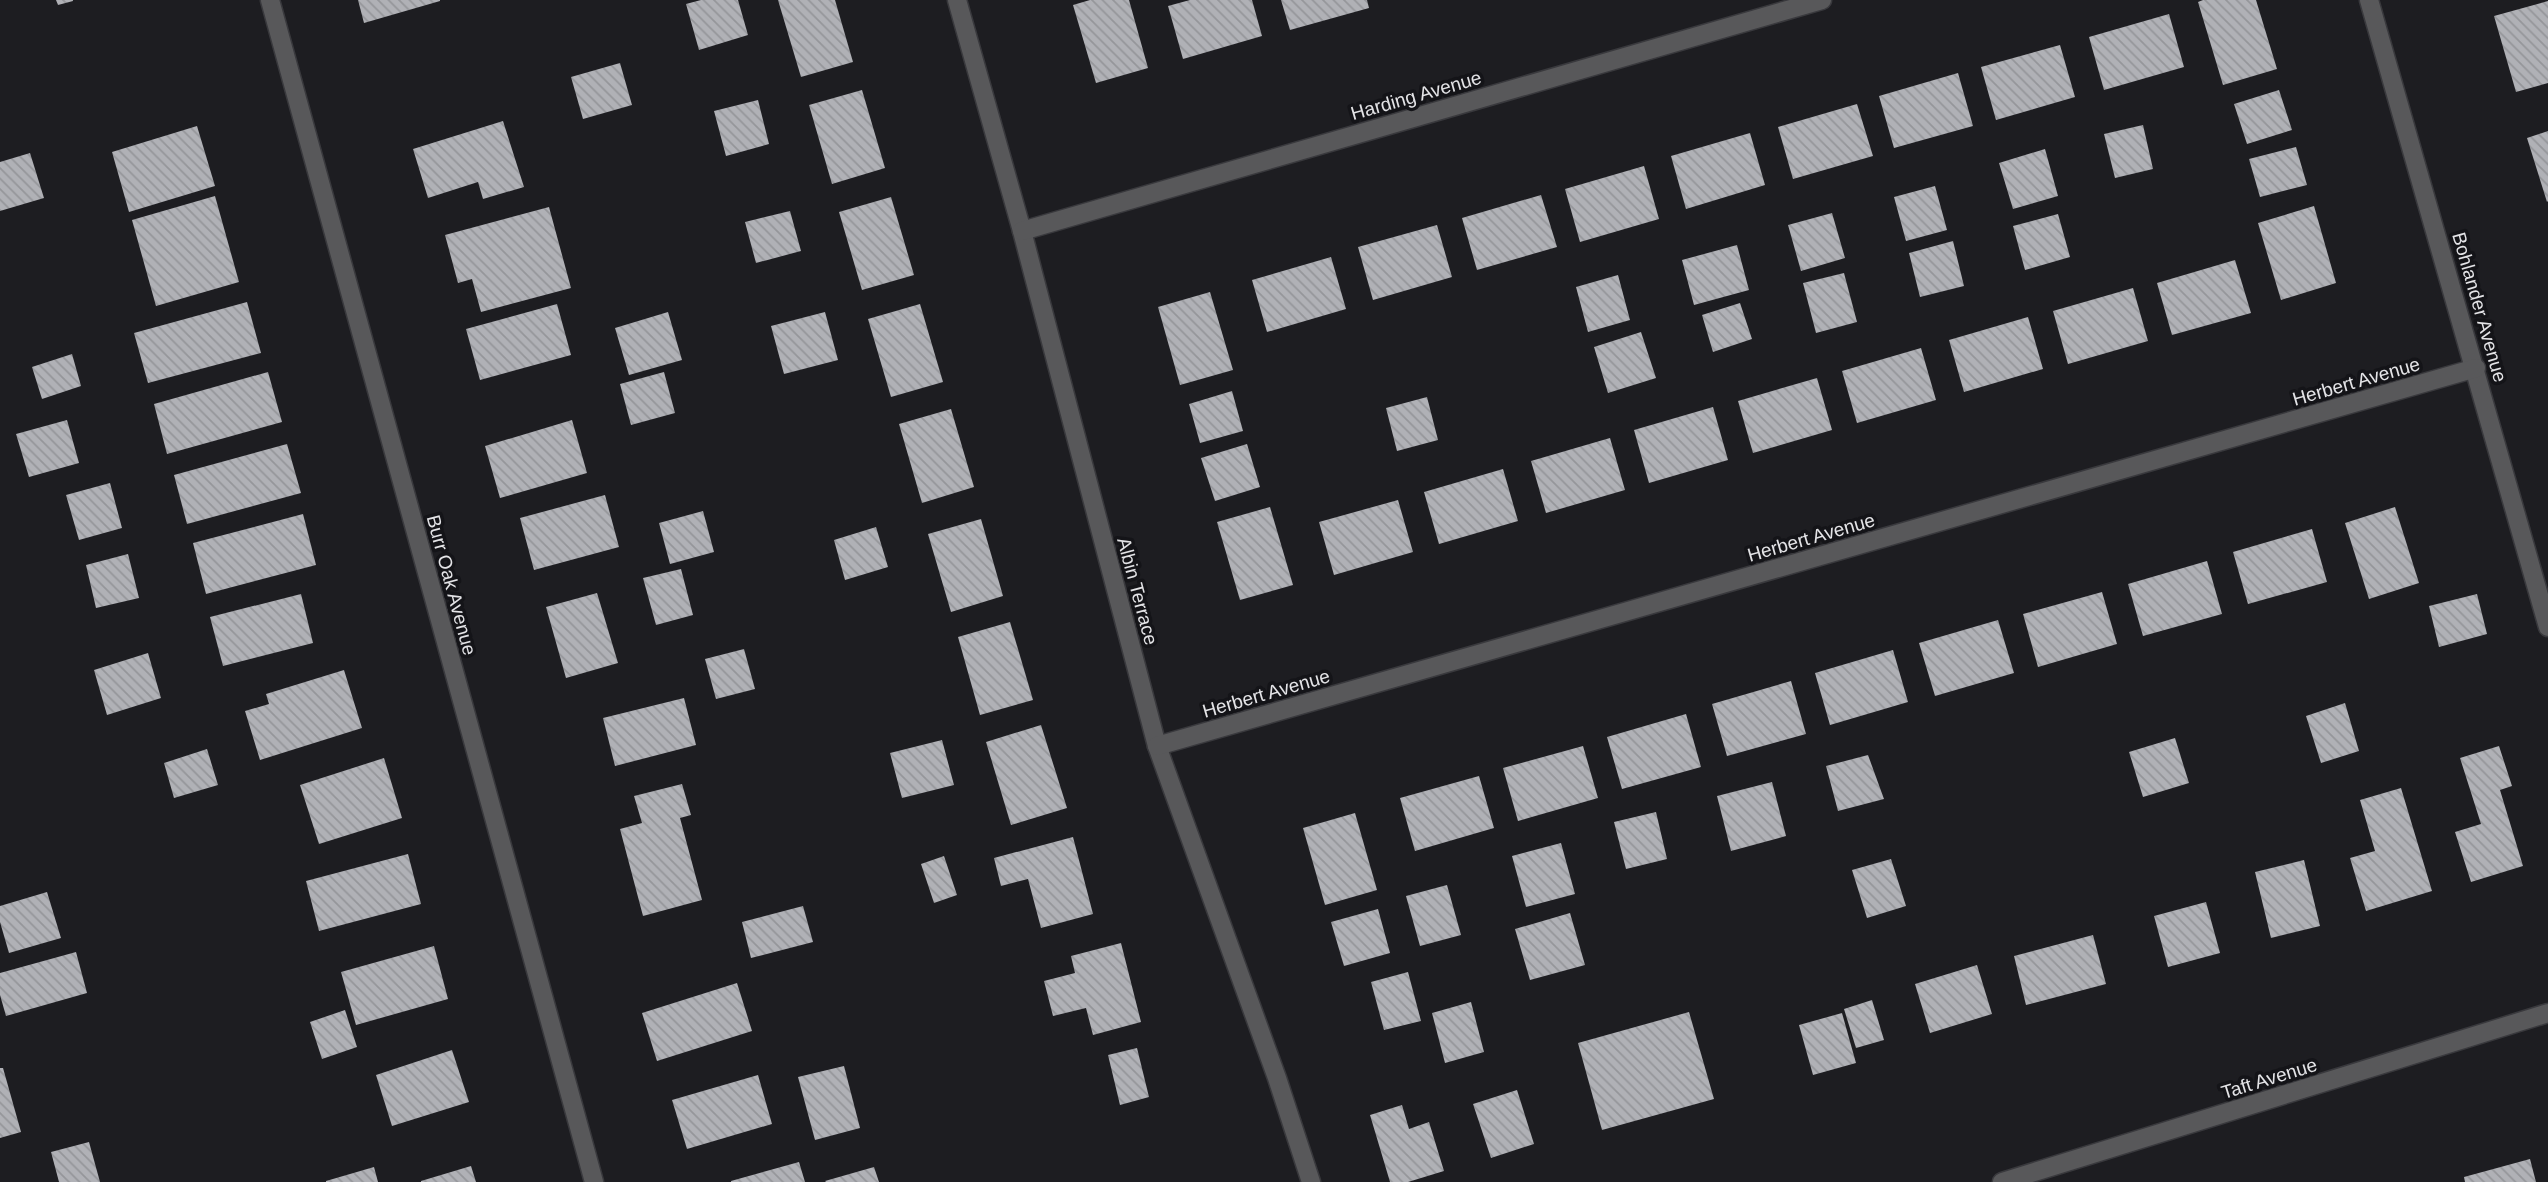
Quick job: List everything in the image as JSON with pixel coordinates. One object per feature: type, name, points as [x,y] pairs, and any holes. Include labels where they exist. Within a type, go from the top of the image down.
[{"type":"street","name":"Burr Oak Avenue","points":[[270,0],[594,1182]]},
{"type":"street","name":"Albin Terrace","points":[[957,0],[1022,230],[1157,746],[1277,1078],[1311,1182]]},
{"type":"street","name":"Harding Avenue","points":[[1022,230],[1822,0]]},
{"type":"street","name":"Bohlander Avenue","points":[[2369,0],[2548,627]]},
{"type":"street","name":"Herbert Avenue","points":[[1157,746],[2476,368]]},
{"type":"street","name":"Taft Avenue","points":[[2002,1182],[2548,1013]]},
{"type":"building","points":[[56,0],[73,0],[73,1],[58,5]]},
{"type":"building","points":[[358,0],[440,0],[440,1],[364,23]]},
{"type":"building","points":[[701,0],[738,0],[748,35],[699,50],[686,4]]},
{"type":"building","points":[[778,0],[835,0],[853,62],[801,77]]},
{"type":"building","points":[[1090,0],[1129,0],[1148,68],[1096,83],[1073,5]]},
{"type":"building","points":[[1190,0],[1252,0],[1262,36],[1183,59],[1168,6]]},
{"type":"building","points":[[1281,0],[1367,0],[1369,8],[1290,30]]},
{"type":"building","points":[[2256,0],[2277,69],[2223,85],[2198,2]]},
{"type":"building","points":[[2548,1],[2548,83],[2516,92],[2494,16]]},
{"type":"building","points":[[2169,14],[2184,67],[2104,90],[2089,37]]},
{"type":"building","points":[[2060,45],[2075,97],[1996,120],[1981,67]]},
{"type":"building","points":[[620,63],[632,105],[583,119],[571,77]]},
{"type":"building","points":[[1958,73],[1973,126],[1894,148],[1879,96]]},
{"type":"building","points":[[862,90],[885,168],[832,184],[809,105]]},
{"type":"building","points":[[2279,90],[2292,130],[2247,144],[2234,104]]},
{"type":"building","points":[[758,100],[769,144],[726,156],[714,111]]},
{"type":"building","points":[[1857,104],[1873,156],[1793,179],[1778,127]]},
{"type":"building","points":[[503,121],[524,187],[483,199],[478,182],[428,198],[413,149]]},
{"type":"building","points":[[2143,125],[2153,169],[2115,178],[2104,134]]},
{"type":"building","points":[[197,126],[215,186],[129,212],[112,152]]},
{"type":"building","points":[[2548,131],[2548,201],[2547,202],[2527,138]]},
{"type":"building","points":[[1750,133],[1765,185],[1686,209],[1671,156]]},
{"type":"building","points":[[2296,147],[2307,185],[2260,197],[2249,159]]},
{"type":"building","points":[[2045,149],[2058,196],[2013,209],[1999,163]]},
{"type":"building","points":[[30,153],[44,198],[0,211],[0,162]]},
{"type":"building","points":[[1644,166],[1659,219],[1580,242],[1565,189]]},
{"type":"building","points":[[1935,186],[1947,230],[1906,241],[1894,197]]},
{"type":"building","points":[[1541,195],[1557,247],[1477,270],[1462,218]]},
{"type":"building","points":[[215,196],[239,282],[156,306],[132,220]]},
{"type":"building","points":[[891,197],[914,275],[862,290],[839,212]]},
{"type":"building","points":[[2314,206],[2336,283],[2281,300],[2258,223]]},
{"type":"building","points":[[549,207],[571,288],[481,312],[472,279],[458,283],[445,235]]},
{"type":"building","points":[[790,211],[801,251],[756,263],[745,222]]},
{"type":"building","points":[[1832,213],[1845,258],[1801,271],[1788,225]]},
{"type":"building","points":[[2058,214],[2070,257],[2025,270],[2013,226]]},
{"type":"building","points":[[1437,225],[1452,277],[1373,300],[1358,247]]},
{"type":"building","points":[[1953,241],[1964,286],[1920,297],[1909,253]]},
{"type":"building","points":[[1737,245],[1749,290],[1694,305],[1682,260]]},
{"type":"building","points":[[1331,257],[1346,309],[1267,332],[1252,280]]},
{"type":"building","points":[[2235,260],[2251,313],[2172,335],[2157,283]]},
{"type":"building","points":[[1844,273],[1857,322],[1816,333],[1803,283]]},
{"type":"building","points":[[1618,275],[1630,320],[1588,332],[1576,287]]},
{"type":"building","points":[[2133,288],[2148,341],[2068,364],[2053,311]]},
{"type":"building","points":[[1210,292],[1233,370],[1180,385],[1158,307]]},
{"type":"building","points":[[247,302],[261,353],[148,383],[134,333]]},
{"type":"building","points":[[1740,303],[1752,339],[1713,352],[1702,315]]},
{"type":"building","points":[[557,304],[571,355],[480,380],[466,329]]},
{"type":"building","points":[[920,304],[943,382],[891,397],[868,319]]},
{"type":"building","points":[[668,312],[682,360],[629,375],[615,328]]},
{"type":"building","points":[[825,312],[838,360],[784,374],[771,326]]},
{"type":"building","points":[[2028,317],[2043,369],[1964,392],[1949,340]]},
{"type":"building","points":[[1641,332],[1656,378],[1608,393],[1594,347]]},
{"type":"building","points":[[1921,348],[1936,400],[1857,423],[1842,371]]},
{"type":"building","points":[[72,354],[81,386],[42,399],[32,367]]},
{"type":"building","points":[[268,372],[282,422],[167,454],[154,404]]},
{"type":"building","points":[[664,372],[675,413],[631,425],[620,384]]},
{"type":"building","points":[[1817,378],[1832,430],[1753,453],[1738,401]]},
{"type":"building","points":[[1232,391],[1243,431],[1200,443],[1189,404]]},
{"type":"building","points":[[1427,397],[1438,440],[1397,451],[1386,408]]},
{"type":"building","points":[[1713,407],[1728,460],[1649,483],[1634,430]]},
{"type":"building","points":[[951,409],[974,487],[922,503],[899,424]]},
{"type":"building","points":[[67,420],[79,463],[29,477],[16,434]]},
{"type":"building","points":[[572,420],[587,473],[500,498],[485,446]]},
{"type":"building","points":[[1610,438],[1625,490],[1546,513],[1531,461]]},
{"type":"building","points":[[287,444],[301,493],[187,524],[174,475]]},
{"type":"building","points":[[1247,444],[1260,487],[1215,501],[1201,458]]},
{"type":"building","points":[[1503,469],[1518,521],[1439,544],[1424,492]]},
{"type":"building","points":[[110,483],[122,528],[79,540],[66,495]]},
{"type":"building","points":[[605,495],[619,547],[534,570],[520,518]]},
{"type":"building","points":[[1398,500],[1413,552],[1334,575],[1319,522]]},
{"type":"building","points":[[1270,507],[1293,585],[1240,600],[1217,522]]},
{"type":"building","points":[[2395,507],[2419,583],[2369,599],[2345,523]]},
{"type":"building","points":[[703,511],[714,552],[670,564],[659,523]]},
{"type":"building","points":[[303,514],[316,565],[206,594],[193,543]]},
{"type":"building","points":[[981,519],[1003,596],[951,612],[928,534]]},
{"type":"building","points":[[876,527],[888,567],[845,580],[834,540]]},
{"type":"building","points":[[2312,529],[2327,582],[2248,604],[2233,552]]},
{"type":"building","points":[[128,554],[139,598],[96,608],[86,565]]},
{"type":"building","points":[[2207,561],[2222,614],[2143,636],[2128,584]]},
{"type":"building","points":[[681,569],[693,615],[656,625],[643,578]]},
{"type":"building","points":[[2102,592],[2117,644],[2038,667],[2023,614]]},
{"type":"building","points":[[597,593],[618,663],[566,678],[546,607]]},
{"type":"building","points":[[301,594],[313,643],[223,666],[210,617]]},
{"type":"building","points":[[2477,594],[2487,634],[2439,647],[2429,606]]},
{"type":"building","points":[[1998,620],[2014,673],[1935,696],[1919,643]]},
{"type":"building","points":[[1010,622],[1033,700],[980,715],[958,637]]},
{"type":"building","points":[[744,649],[755,689],[716,699],[705,659]]},
{"type":"building","points":[[1893,650],[1908,702],[1830,725],[1815,673]]},
{"type":"building","points":[[148,653],[161,698],[107,715],[94,670]]},
{"type":"building","points":[[344,670],[362,728],[260,760],[245,711],[269,704],[266,694]]},
{"type":"building","points":[[1791,681],[1806,734],[1727,756],[1712,704]]},
{"type":"building","points":[[684,698],[696,745],[615,766],[603,718]]},
{"type":"building","points":[[2345,703],[2359,751],[2321,763],[2306,716]]},
{"type":"building","points":[[1686,714],[1701,767],[1622,789],[1607,737]]},
{"type":"building","points":[[1041,725],[1067,808],[1011,825],[986,742]]},
{"type":"building","points":[[2175,738],[2189,783],[2143,797],[2129,752]]},
{"type":"building","points":[[942,740],[954,785],[902,798],[890,753]]},
{"type":"building","points":[[1583,746],[1598,798],[1518,821],[1503,768]]},
{"type":"building","points":[[2499,746],[2512,786],[2500,790],[2523,866],[2471,882],[2455,832],[2481,824],[2460,758]]},
{"type":"building","points":[[207,749],[218,785],[174,798],[164,763]]},
{"type":"building","points":[[1868,755],[1884,799],[1838,811],[1826,766]]},
{"type":"building","points":[[384,758],[402,818],[319,844],[300,785]]},
{"type":"building","points":[[1479,776],[1494,828],[1415,851],[1400,798]]},
{"type":"building","points":[[1772,782],[1786,836],[1731,851],[1717,796]]},
{"type":"building","points":[[682,784],[691,815],[680,818],[702,900],[643,916],[620,829],[642,823],[634,796]]},
{"type":"building","points":[[2401,788],[2432,891],[2366,911],[2350,858],[2375,851],[2360,800]]},
{"type":"building","points":[[1656,812],[1667,859],[1626,869],[1614,822]]},
{"type":"building","points":[[1355,813],[1377,890],[1325,905],[1303,828]]},
{"type":"building","points":[[1073,837],[1093,914],[1041,928],[1028,879],[1001,886],[994,858]]},
{"type":"building","points":[[1561,843],[1575,894],[1526,907],[1512,856]]},
{"type":"building","points":[[408,854],[421,904],[319,931],[306,881]]},
{"type":"building","points":[[944,856],[957,895],[934,903],[921,864]]},
{"type":"building","points":[[1891,859],[1906,906],[1867,918],[1852,870]]},
{"type":"building","points":[[2304,860],[2320,926],[2271,938],[2255,872]]},
{"type":"building","points":[[1447,885],[1461,935],[1420,946],[1406,896]]},
{"type":"building","points":[[47,892],[61,938],[9,953],[0,922],[0,906]]},
{"type":"building","points":[[2206,902],[2220,953],[2168,967],[2154,916]]},
{"type":"building","points":[[803,906],[813,942],[751,958],[742,922]]},
{"type":"building","points":[[1378,909],[1390,953],[1344,966],[1331,922]]},
{"type":"building","points":[[1570,913],[1585,965],[1530,980],[1515,929]]},
{"type":"building","points":[[2093,935],[2106,984],[2026,1005],[2014,956]]},
{"type":"building","points":[[1121,943],[1141,1022],[1093,1035],[1086,1008],[1053,1016],[1044,981],[1075,973],[1071,956]]},
{"type":"building","points":[[434,946],[448,999],[356,1025],[341,972]]},
{"type":"building","points":[[76,952],[87,993],[6,1016],[0,995],[0,973]]},
{"type":"building","points":[[1977,965],[1992,1014],[1930,1033],[1915,984]]},
{"type":"building","points":[[1408,972],[1421,1021],[1384,1030],[1371,982]]},
{"type":"building","points":[[737,983],[752,1031],[657,1061],[642,1013]]},
{"type":"building","points":[[1872,1000],[1884,1040],[1856,1048],[1844,1009]]},
{"type":"building","points":[[1471,1002],[1484,1052],[1445,1063],[1432,1013]]},
{"type":"building","points":[[345,1010],[357,1047],[322,1059],[310,1022]]},
{"type":"building","points":[[1689,1012],[1714,1099],[1602,1130],[1578,1043]]},
{"type":"building","points":[[1842,1013],[1856,1063],[1813,1075],[1799,1025]]},
{"type":"building","points":[[1137,1048],[1149,1097],[1120,1105],[1108,1055]]},
{"type":"building","points":[[452,1050],[469,1102],[392,1126],[376,1075]]},
{"type":"building","points":[[844,1066],[860,1128],[815,1140],[798,1077]]},
{"type":"building","points":[[0,1068],[3,1068],[21,1132],[0,1138]]},
{"type":"building","points":[[758,1075],[772,1124],[687,1149],[672,1100]]},
{"type":"building","points":[[1517,1090],[1534,1144],[1491,1158],[1473,1104]]},
{"type":"building","points":[[1402,1105],[1409,1129],[1429,1122],[1444,1171],[1408,1182],[1390,1182],[1370,1115]]},
{"type":"building","points":[[89,1142],[100,1182],[59,1182],[51,1152]]},
{"type":"building","points":[[2530,1159],[2536,1182],[2465,1182],[2464,1177]]},
{"type":"building","points":[[799,1162],[805,1182],[731,1182],[731,1181]]},
{"type":"building","points":[[471,1166],[476,1182],[421,1182],[421,1181]]},
{"type":"building","points":[[374,1167],[378,1182],[326,1182],[326,1181]]},
{"type":"building","points":[[874,1167],[879,1182],[825,1181]]}]
